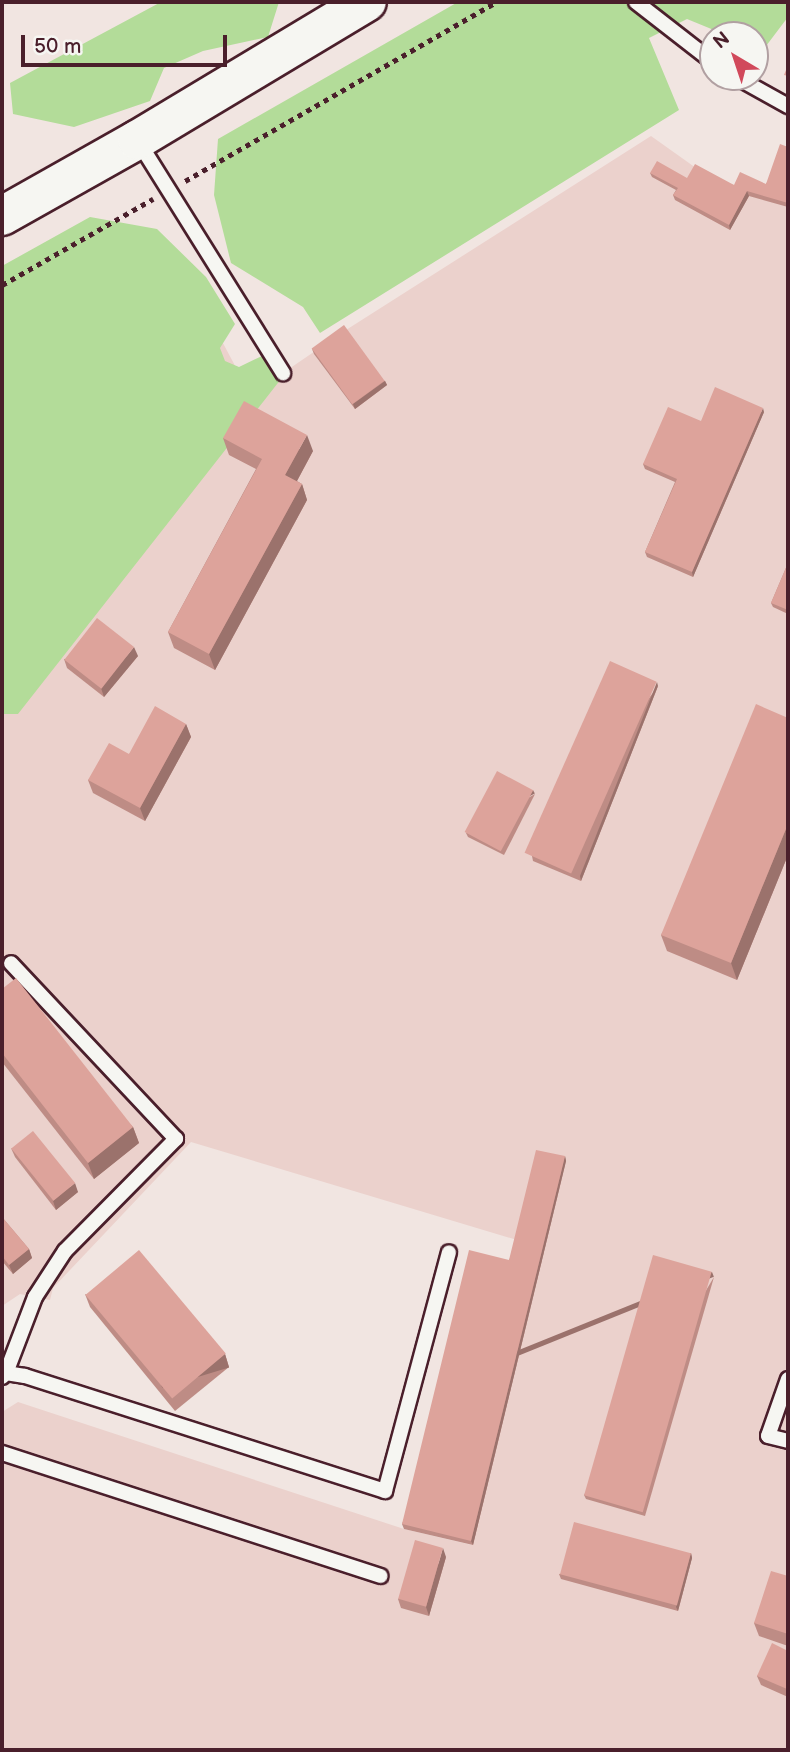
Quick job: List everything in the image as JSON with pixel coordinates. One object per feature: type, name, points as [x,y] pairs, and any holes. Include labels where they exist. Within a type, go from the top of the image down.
[{"type":"main road","points":[[2,216],[137,140],[367,2]]},
{"type":"lane","points":[[636,2],[699,51]]},
{"type":"lane","points":[[761,91],[788,106]]},
{"type":"lane","points":[[137,140],[283,373]]},
{"type":"lane","points":[[11,963],[176,1139],[65,1251],[35,1297],[4,1375],[25,1376],[385,1491],[449,1252]]},
{"type":"lane","points":[[788,1379],[768,1436],[788,1441]]},
{"type":"lane","points":[[2,1453],[380,1576]]},
{"type":"path","points":[[2,285],[496,2]]},
{"type":"shaded area","points":[[651,136],[696,168],[736,189],[768,188],[788,151],[788,1750],[2,1750],[2,1412],[18,1402],[404,1529],[472,1545],[517,1240],[191,1142],[53,1288],[50,1300],[20,1294],[2,1306],[2,436],[201,302],[248,390],[283,373]]},
{"type":"green space","points":[[161,2],[279,2],[268,37],[203,51],[164,68],[150,101],[74,127],[13,114],[10,83]]},
{"type":"green space","points":[[458,2],[788,2],[788,17],[769,42],[769,21],[699,21],[699,24],[687,19],[649,38],[679,110],[320,333],[303,307],[231,263],[214,195],[218,139]]},
{"type":"green space","points":[[90,217],[157,229],[206,277],[235,324],[220,348],[225,361],[239,367],[262,356],[281,379],[18,714],[2,714],[2,266]]},
{"type":"building","points":[[780,144],[788,147],[788,203],[747,191],[729,225],[673,195],[678,188],[650,173],[657,161],[687,178],[695,164],[734,185],[740,172],[766,184]]},
{"type":"building","points":[[344,325],[385,381],[352,404],[312,349]]},
{"type":"building","points":[[715,387],[763,408],[692,572],[645,552],[677,479],[643,464],[668,407],[701,421]]},
{"type":"building","points":[[244,401],[307,435],[285,475],[302,484],[209,654],[168,632],[262,459],[223,438]]},
{"type":"building","points":[[788,563],[788,610],[771,603]]},
{"type":"building","points":[[97,618],[134,647],[101,689],[64,660]]},
{"type":"building","points":[[610,661],[657,682],[571,874],[525,853]]},
{"type":"building","points":[[756,704],[788,718],[788,824],[731,963],[661,935]]},
{"type":"building","points":[[155,706],[186,724],[140,808],[88,780],[109,743],[129,754]]},
{"type":"building","points":[[497,771],[533,790],[501,851],[465,832]]},
{"type":"building","points":[[16,978],[133,1127],[88,1163],[2,1053],[2,989]]},
{"type":"building","points":[[33,1131],[75,1183],[53,1201],[11,1149]]},
{"type":"building","points":[[536,1150],[565,1156],[471,1541],[402,1524],[469,1250],[509,1260]]},
{"type":"building","points":[[2,1217],[29,1249],[9,1265],[2,1256]]},
{"type":"building","points":[[139,1250],[226,1353],[172,1398],[85,1295]]},
{"type":"building","points":[[653,1255],[712,1272],[643,1512],[584,1495]]},
{"type":"building","points":[[574,1522],[691,1553],[677,1605],[560,1574]]},
{"type":"building","points":[[415,1540],[443,1548],[426,1607],[398,1599]]},
{"type":"building","points":[[771,1571],[788,1576],[788,1634],[754,1623]]},
{"type":"building","points":[[772,1643],[788,1651],[787,1689],[757,1676]]}]
